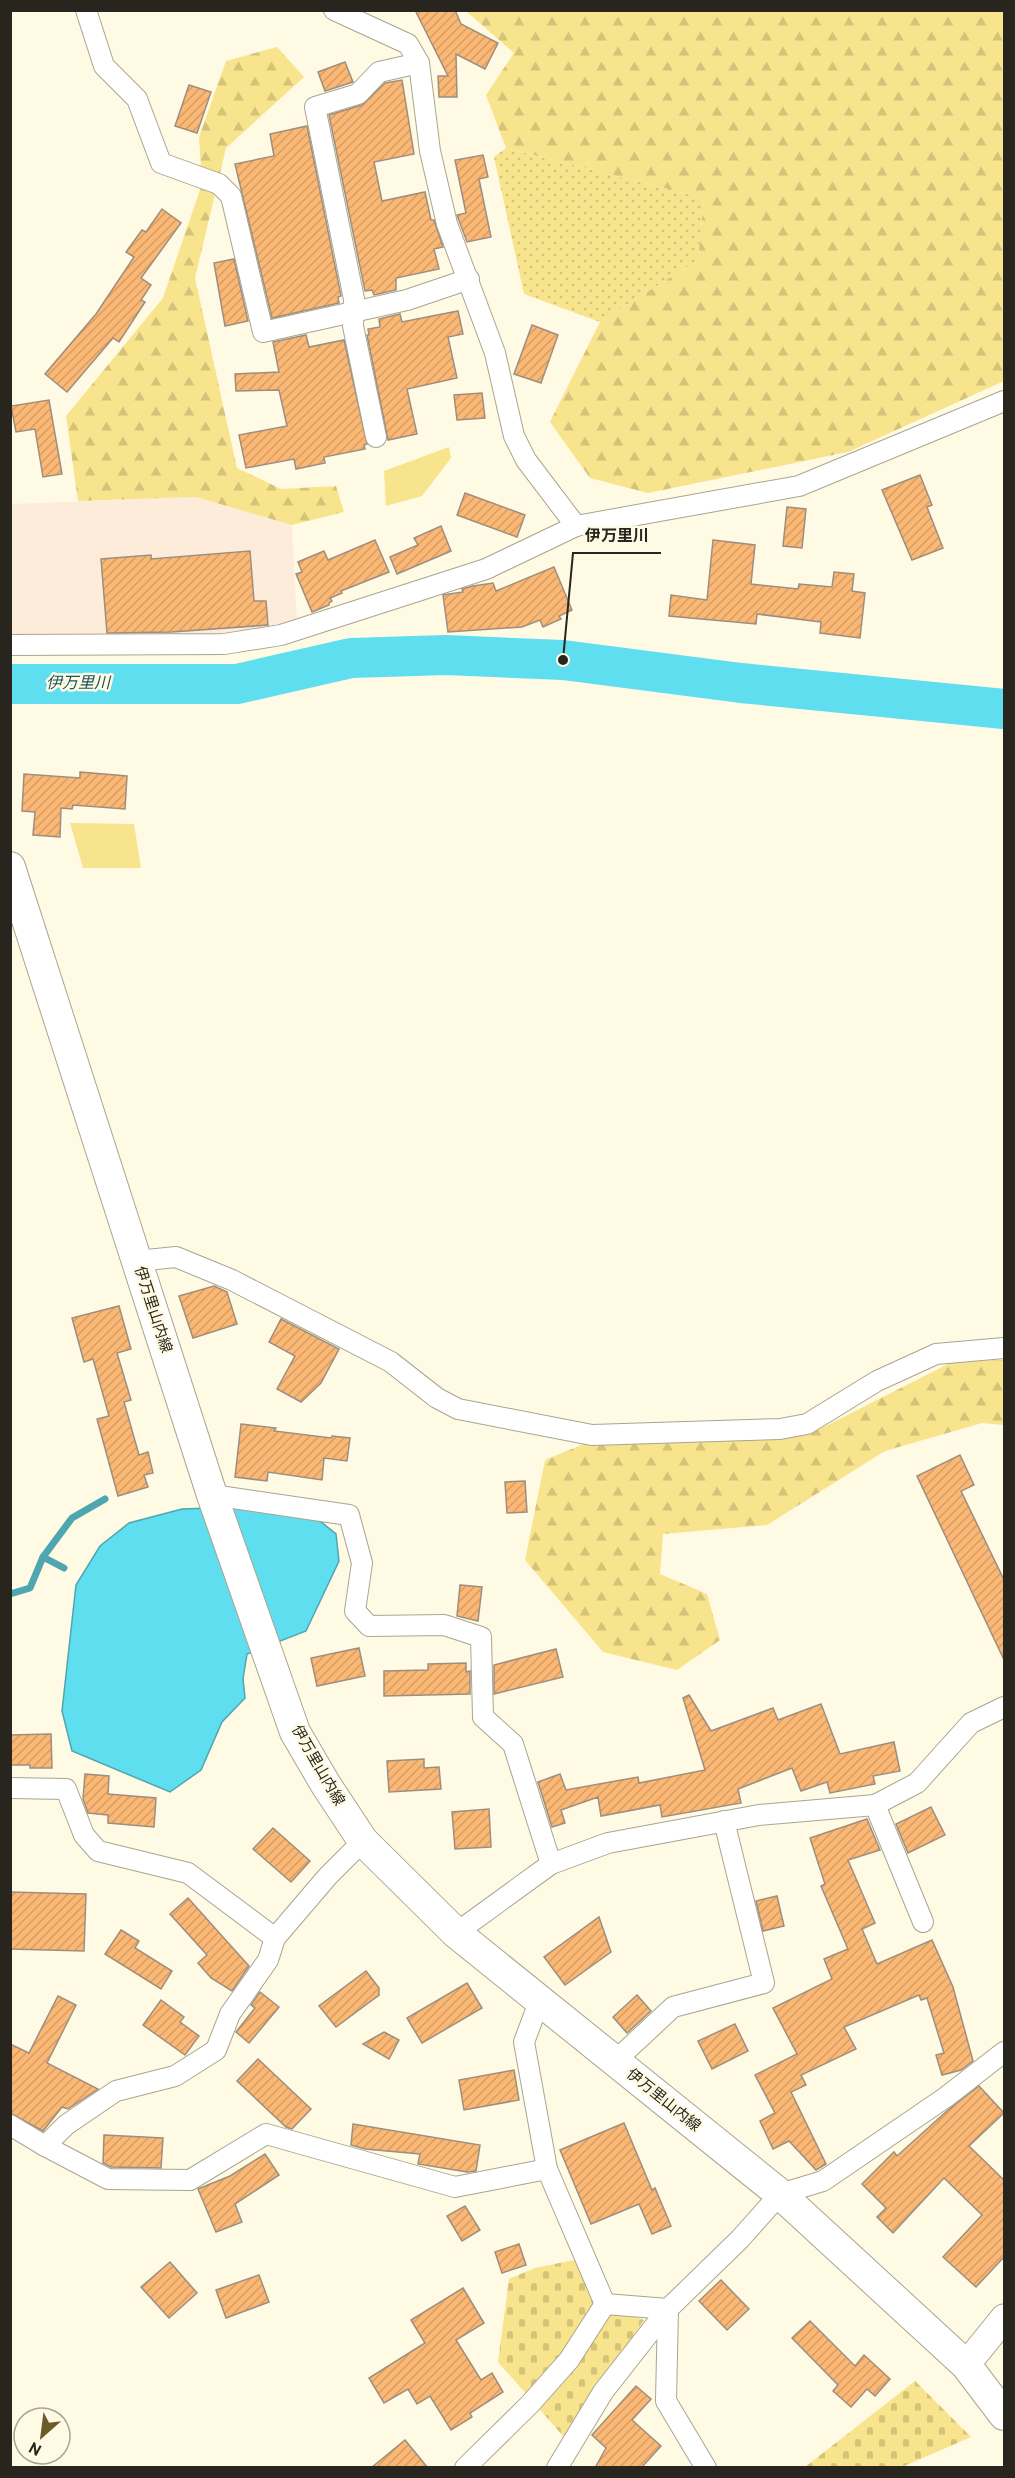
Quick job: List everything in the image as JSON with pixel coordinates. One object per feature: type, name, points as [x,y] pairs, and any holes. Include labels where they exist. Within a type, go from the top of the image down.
[{"type":"main road","name":"伊万里山内線","points":[[10,867],[212,1494],[295,1732],[363,1841],[456,1933],[780,2194],[966,2365],[1005,2415]]},
{"type":"main road","points":[[966,2365],[1005,2318]]},
{"type":"street","points":[[86,10],[104,66],[136,99],[161,163],[219,183],[231,196],[263,333],[407,300],[469,279]]},
{"type":"street","points":[[334,10],[408,44],[419,63],[430,151],[447,224],[495,353],[514,436],[526,460],[576,526]]},
{"type":"street","points":[[376,437],[353,326],[354,299],[315,107],[358,93],[379,72],[419,63]]},
{"type":"street","points":[[10,645],[224,644],[281,635],[486,569],[576,526],[799,486],[1005,401]]},
{"type":"street","points":[[137,1261],[176,1257],[232,1280],[391,1362],[437,1398],[458,1409],[592,1435],[780,1429],[807,1424],[877,1381],[936,1354],[1005,1348]]},
{"type":"street","points":[[212,1494],[349,1515],[362,1563],[355,1611],[369,1626],[444,1625],[481,1637],[483,1717],[513,1744],[551,1864]]},
{"type":"street","points":[[456,1933],[551,1864],[608,1843],[759,1815],[875,1805],[917,1783],[971,1723],[1005,1707]]},
{"type":"street","points":[[10,1788],[66,1789],[84,1835],[99,1851],[188,1873],[275,1938]]},
{"type":"street","points":[[875,1805],[923,1922]]},
{"type":"street","points":[[614,2062],[673,2007],[764,1983],[724,1821]]},
{"type":"street","points":[[45,2146],[66,2125],[116,2091],[175,2076],[216,2050],[230,2014],[268,1960],[275,1938],[328,1876],[363,1841]]},
{"type":"street","points":[[539,2002],[524,2042],[547,2169],[605,2304]]},
{"type":"street","points":[[557,2468],[603,2391],[668,2309],[740,2239],[780,2194],[824,2181],[946,2097],[1005,2052]]},
{"type":"street","points":[[10,2125],[108,2179],[190,2180],[266,2134],[455,2187],[547,2169]]},
{"type":"street","points":[[605,2304],[668,2309]]},
{"type":"street","points":[[465,2468],[530,2404],[569,2360],[605,2304]]},
{"type":"street","points":[[668,2309],[666,2401],[706,2468]]},
{"type":"shaded area","points":[[196,497],[292,525],[297,624],[224,636],[11,636],[10,504]]},
{"type":"green space","points":[[466,11],[1004,11],[1004,381],[848,452],[648,493],[590,478],[550,422],[600,322],[698,260],[704,198],[506,148],[486,95],[514,53]]},
{"type":"green space","points":[[277,47],[304,77],[226,148],[195,278],[237,468],[281,489],[336,486],[344,512],[292,525],[196,497],[78,501],[66,416],[163,298],[202,184],[199,137],[226,61]]},
{"type":"green space","points":[[506,148],[704,198],[698,260],[600,322],[524,294],[494,157]]},
{"type":"green space","points":[[449,447],[451,458],[422,496],[386,506],[384,471]]},
{"type":"green space","points":[[70,823],[134,824],[141,868],[83,868]]},
{"type":"green space","points":[[1004,1360],[1004,1425],[982,1423],[885,1451],[767,1525],[663,1534],[660,1574],[707,1594],[720,1640],[677,1670],[603,1652],[525,1560],[545,1460],[586,1443],[810,1434],[954,1361]]},
{"type":"green space","points":[[579,2259],[595,2302],[644,2320],[564,2437],[498,2362],[509,2279],[535,2268]]},
{"type":"green space","points":[[915,2381],[971,2437],[902,2467],[805,2467]]},
{"type":"water","points":[[241,1507],[320,1521],[336,1534],[339,1561],[306,1631],[247,1654],[243,1679],[245,1698],[222,1722],[201,1770],[170,1792],[72,1751],[62,1711],[76,1585],[100,1546],[129,1523],[182,1509]]},
{"type":"building","points":[[415,10],[455,10],[461,24],[498,43],[485,69],[456,54],[457,97],[439,97],[438,76],[448,76]]},
{"type":"building","points":[[345,62],[353,82],[325,91],[318,72]]},
{"type":"building","points":[[402,80],[414,154],[374,162],[382,201],[425,192],[431,220],[434,220],[443,247],[434,249],[439,269],[396,278],[396,290],[374,295],[372,290],[365,291],[329,115],[362,105],[385,83]]},
{"type":"building","points":[[189,85],[211,92],[197,133],[175,126]]},
{"type":"building","points":[[307,126],[341,296],[338,297],[339,303],[272,318],[235,164],[274,156],[270,134]]},
{"type":"building","points":[[483,155],[488,177],[479,179],[491,237],[467,242],[457,215],[466,213],[455,160]]},
{"type":"building","points":[[162,209],[181,223],[141,278],[151,285],[141,300],[145,302],[119,342],[113,338],[67,392],[45,374],[96,314],[134,257],[126,252],[142,230],[146,232]]},
{"type":"building","points":[[234,259],[248,321],[225,326],[214,263]]},
{"type":"building","points":[[458,311],[463,334],[448,337],[457,378],[407,389],[417,434],[388,440],[367,335],[369,335],[368,329],[380,327],[379,319],[400,314],[402,322]]},
{"type":"building","points":[[532,325],[558,335],[541,383],[514,374]]},
{"type":"building","points":[[306,335],[309,347],[344,340],[367,444],[364,445],[365,449],[324,457],[325,463],[296,469],[294,459],[246,468],[239,435],[287,426],[279,390],[236,391],[235,374],[279,372],[273,342]]},
{"type":"building","points":[[482,393],[485,418],[457,420],[454,395]]},
{"type":"building","points":[[49,400],[62,474],[43,477],[35,429],[16,432],[11,406]]},
{"type":"building","points":[[920,475],[932,505],[927,507],[943,548],[912,560],[882,490]]},
{"type":"building","points":[[465,493],[525,515],[517,537],[457,515]]},
{"type":"building","points":[[787,507],[806,509],[802,548],[783,546]]},
{"type":"building","points":[[441,526],[451,551],[397,574],[390,557],[418,545],[414,538]]},
{"type":"building","points":[[375,540],[389,572],[341,591],[342,593],[330,598],[332,601],[329,605],[312,612],[296,574],[302,572],[298,562],[324,551],[328,560]]},
{"type":"building","points":[[713,540],[755,545],[751,584],[798,589],[799,584],[832,587],[834,572],[854,574],[852,591],[865,593],[860,638],[820,633],[821,622],[757,614],[756,624],[669,616],[671,595],[707,600]]},
{"type":"building","points":[[250,551],[254,601],[266,601],[268,625],[172,632],[107,633],[101,559],[151,555],[151,559]]},
{"type":"building","points":[[554,567],[572,610],[559,616],[561,619],[543,627],[540,620],[522,627],[448,632],[443,595],[493,583],[496,591]]},
{"type":"building","points":[[80,772],[127,776],[125,809],[73,805],[72,809],[61,808],[60,837],[33,835],[35,812],[22,811],[24,774],[80,778]]},
{"type":"building","points":[[214,1286],[227,1292],[237,1324],[193,1338],[179,1296]]},
{"type":"building","points":[[119,1306],[131,1349],[117,1353],[131,1400],[124,1402],[139,1455],[148,1452],[153,1473],[144,1475],[148,1487],[118,1496],[97,1419],[109,1416],[93,1359],[84,1362],[72,1318]]},
{"type":"building","points":[[281,1319],[339,1349],[321,1383],[301,1402],[277,1389],[295,1356],[269,1342]]},
{"type":"building","points":[[241,1424],[276,1428],[274,1431],[350,1438],[347,1461],[324,1458],[322,1480],[268,1472],[267,1481],[235,1477]]},
{"type":"building","points":[[960,1455],[974,1485],[961,1491],[1005,1582],[1005,1662],[917,1476]]},
{"type":"building","points":[[525,1481],[527,1512],[507,1513],[505,1482]]},
{"type":"building","points":[[460,1585],[482,1587],[478,1621],[457,1616]]},
{"type":"building","points":[[359,1648],[365,1676],[317,1686],[311,1658]]},
{"type":"building","points":[[556,1649],[563,1677],[494,1694],[494,1665]]},
{"type":"building","points":[[466,1663],[466,1672],[470,1671],[470,1694],[384,1696],[384,1671],[428,1670],[428,1664]]},
{"type":"building","points":[[689,1695],[711,1731],[773,1708],[778,1720],[821,1704],[840,1754],[894,1742],[900,1771],[873,1776],[875,1784],[830,1793],[827,1782],[801,1791],[792,1768],[738,1789],[741,1803],[662,1817],[660,1805],[601,1816],[598,1797],[561,1810],[565,1823],[552,1827],[538,1782],[560,1774],[566,1790],[638,1777],[639,1783],[705,1770],[683,1698]]},
{"type":"building","points":[[51,1734],[52,1768],[10,1765],[10,1735]]},
{"type":"building","points":[[424,1759],[424,1768],[439,1767],[441,1789],[389,1792],[387,1761]]},
{"type":"building","points":[[85,1774],[109,1776],[108,1794],[156,1798],[154,1827],[108,1823],[108,1815],[88,1813],[83,1799]]},
{"type":"building","points":[[931,1807],[945,1835],[908,1853],[896,1824]]},
{"type":"building","points":[[489,1809],[491,1847],[455,1849],[452,1812]]},
{"type":"building","points":[[867,1819],[880,1850],[848,1860],[875,1923],[862,1929],[877,1964],[932,1940],[953,1987],[973,2061],[961,2070],[942,2075],[936,2055],[944,2053],[927,1998],[921,2000],[919,1995],[844,2027],[856,2049],[801,2075],[806,2085],[791,2092],[826,2164],[816,2170],[789,2141],[773,2149],[760,2121],[775,2113],[755,2075],[797,2054],[773,2008],[832,1979],[824,1959],[848,1949],[821,1886],[825,1884],[810,1838]]},
{"type":"building","points":[[273,1828],[310,1861],[291,1882],[253,1849]]},
{"type":"building","points":[[10,1892],[86,1894],[84,1951],[10,1949]]},
{"type":"building","points":[[777,1896],[784,1926],[763,1931],[756,1901]]},
{"type":"building","points":[[188,1898],[249,1966],[232,1991],[211,1978],[198,1963],[207,1955],[170,1914]]},
{"type":"building","points":[[599,1917],[611,1952],[565,1985],[544,1957]]},
{"type":"building","points":[[121,1930],[139,1941],[135,1948],[172,1971],[161,1989],[105,1954]]},
{"type":"building","points":[[366,1971],[379,1988],[379,1995],[336,2027],[319,2006]]},
{"type":"building","points":[[467,1983],[482,2008],[422,2043],[407,2018]]},
{"type":"building","points":[[260,1992],[279,2007],[249,2043],[236,2032],[255,2008],[251,2005]]},
{"type":"building","points":[[637,1995],[651,2011],[627,2033],[613,2017]]},
{"type":"building","points":[[58,1996],[76,2005],[47,2063],[98,2089],[68,2109],[62,2107],[43,2131],[10,2113],[10,2044],[29,2053]]},
{"type":"building","points":[[161,2000],[184,2017],[180,2022],[199,2036],[185,2055],[143,2025]]},
{"type":"building","points":[[735,2024],[748,2051],[712,2069],[698,2041]]},
{"type":"building","points":[[384,2032],[399,2040],[389,2059],[363,2044]]},
{"type":"building","points":[[258,2059],[311,2109],[292,2129],[286,2127],[237,2081]]},
{"type":"building","points":[[514,2070],[519,2100],[464,2110],[459,2080]]},
{"type":"building","points":[[979,2086],[1004,2113],[969,2146],[1005,2181],[1005,2256],[976,2287],[943,2257],[982,2215],[944,2178],[893,2233],[877,2217],[886,2208],[862,2184],[894,2152],[897,2156],[948,2110]]},
{"type":"building","points":[[624,2123],[652,2190],[655,2188],[671,2226],[652,2234],[639,2204],[591,2224],[560,2150]]},
{"type":"building","points":[[353,2124],[480,2145],[476,2171],[467,2172],[418,2164],[420,2154],[365,2149],[351,2145]]},
{"type":"building","points":[[104,2135],[163,2138],[161,2168],[111,2167],[103,2163]]},
{"type":"building","points":[[265,2154],[279,2175],[235,2204],[242,2222],[216,2232],[198,2189],[230,2176]]},
{"type":"building","points":[[465,2206],[480,2230],[462,2241],[447,2216]]},
{"type":"building","points":[[519,2244],[526,2265],[502,2273],[495,2252]]},
{"type":"building","points":[[170,2262],[197,2293],[169,2318],[141,2287]]},
{"type":"building","points":[[259,2275],[269,2302],[226,2318],[216,2290]]},
{"type":"building","points":[[721,2280],[749,2309],[727,2330],[699,2301]]},
{"type":"building","points":[[463,2288],[484,2323],[456,2340],[481,2380],[492,2373],[503,2392],[470,2413],[472,2417],[451,2430],[430,2396],[417,2404],[408,2389],[384,2403],[369,2378],[425,2343],[411,2320]]},
{"type":"building","points":[[810,2321],[855,2366],[864,2355],[890,2379],[875,2396],[867,2389],[851,2407],[833,2391],[838,2385],[792,2338]]},
{"type":"building","points":[[636,2386],[651,2399],[632,2420],[661,2446],[641,2468],[595,2468],[606,2448],[592,2435]]},
{"type":"building","points":[[405,2440],[428,2468],[371,2468]]},
{"type":"waterway","name":"伊万里川","points":[[10,684],[237,684],[351,658],[446,655],[563,660],[741,683],[1004,709]]},
{"type":"waterway","points":[[10,1594],[30,1588],[43,1557],[72,1518],[105,1499]]},
{"type":"waterway","points":[[43,1557],[64,1568]]},
{"type":"place","name":"伊万里川","points":[[563,660]]}]
